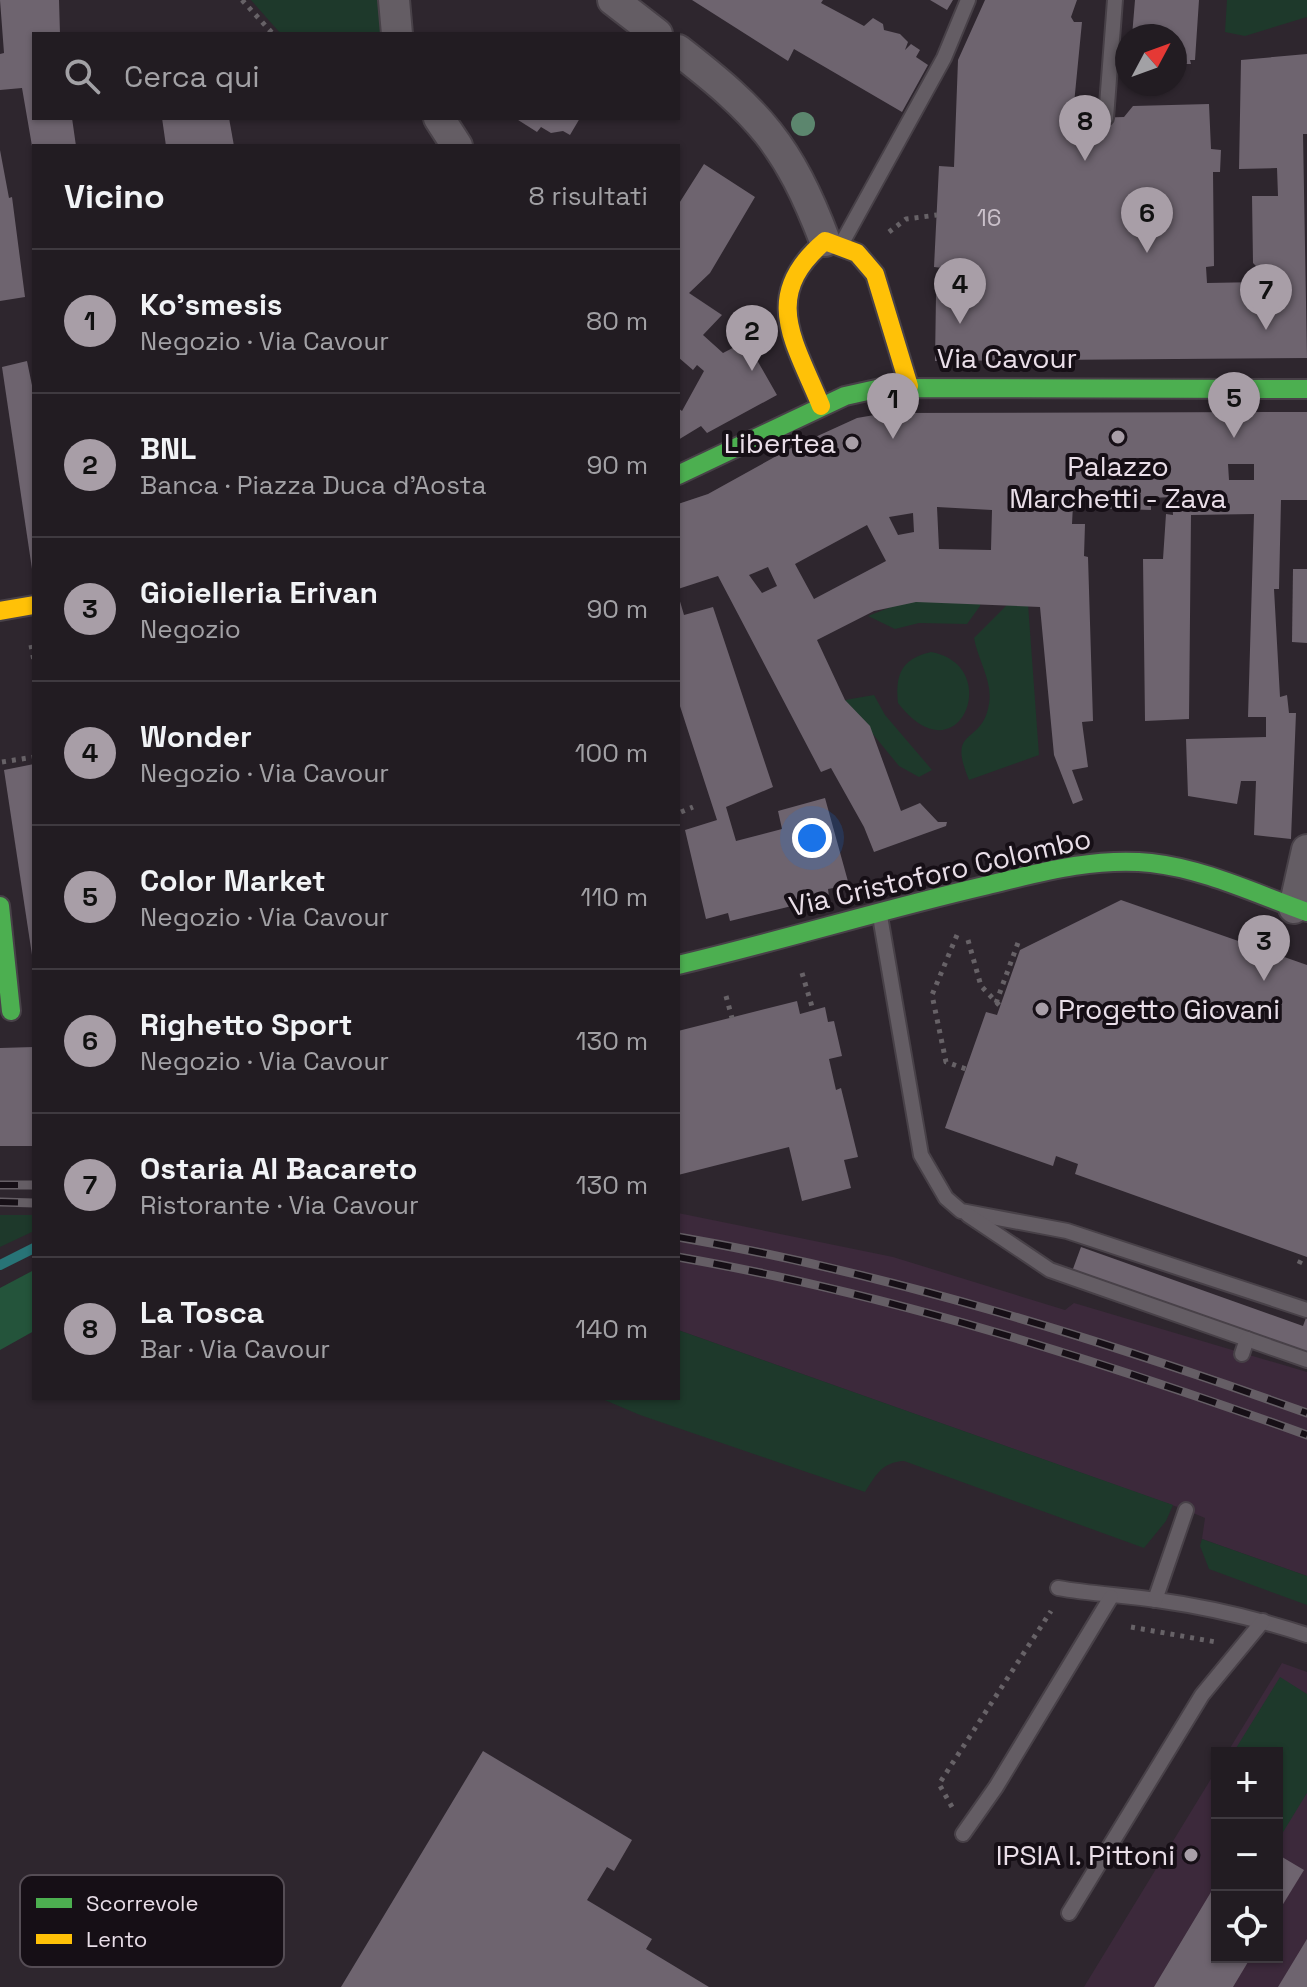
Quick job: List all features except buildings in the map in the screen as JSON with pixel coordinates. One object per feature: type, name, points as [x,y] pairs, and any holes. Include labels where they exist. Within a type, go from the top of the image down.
[{"type":"street","points":[[394,0],[397,32]]},
{"type":"street","points":[[613,0],[654,32]]},
{"type":"street","points":[[680,52],[736,95],[766,128],[834,242],[860,255],[882,282],[895,349],[909,386]]},
{"type":"street","points":[[440,120],[456,144]]},
{"type":"street","points":[[821,406],[784,307],[786,286],[798,264],[834,242]]},
{"type":"street","name":"Via Cavour","points":[[680,474],[821,406],[857,393],[909,386],[1307,389]]},
{"type":"street","points":[[0,611],[32,605]]},
{"type":"street","points":[[1301,910],[1307,850]]},
{"type":"street","name":"Via Cristoforo Colombo","points":[[680,964],[1068,866],[1116,861],[1155,864],[1205,876],[1301,910]]},
{"type":"street","points":[[0,906],[6,1011],[32,1012]]},
{"type":"lane","points":[[834,242],[944,58],[968,0]]},
{"type":"lane","points":[[1106,118],[1115,0]]},
{"type":"lane","points":[[879,912],[921,1155],[939,1188],[961,1211],[1050,1270],[1307,1360]]},
{"type":"lane","points":[[961,1211],[1067,1231],[1307,1310]]},
{"type":"lane","points":[[1242,1354],[1247,1339]]},
{"type":"lane","points":[[1155,1600],[1186,1510]]},
{"type":"lane","points":[[1058,1588],[1111,1597],[1155,1600],[1263,1621],[1307,1635]]},
{"type":"lane","points":[[965,1831],[1111,1597]]},
{"type":"lane","points":[[1069,1913],[1202,1695],[1263,1621]]},
{"type":"path","points":[[242,0],[271,32]]},
{"type":"path","points":[[860,255],[906,219],[937,215]]},
{"type":"path","points":[[2,762],[32,757]]},
{"type":"path","points":[[681,812],[693,807]]},
{"type":"path","points":[[957,935],[932,995],[946,1062],[966,1069]]},
{"type":"path","points":[[968,940],[981,986],[998,1005],[1019,940]]},
{"type":"path","points":[[802,973],[813,1010]]},
{"type":"path","points":[[726,996],[732,1018]]},
{"type":"path","points":[[1299,1264],[1303,1256]]},
{"type":"path","points":[[965,1831],[939,1784],[1050,1610],[1062,1614]]},
{"type":"path","points":[[1131,1627],[1217,1642]]},
{"type":"shaded area","points":[[680,1213],[893,1257],[1065,1310],[1074,1303],[1307,1372],[1307,1576],[1202,1539],[1205,1518],[680,1331]]},
{"type":"shaded area","name":"IPSIA I. Pittoni","points":[[1282,1663],[1307,1672],[1307,1987],[1084,1987],[1211,1779],[1211,1963],[1283,1963],[1283,1747],[1231,1747]]},
{"type":"green space","points":[[251,0],[384,0],[386,32],[279,32]]},
{"type":"green space","points":[[1227,0],[1307,0],[1307,17],[1245,36],[1225,32]]},
{"type":"green space","points":[[914,598],[981,600],[967,624],[919,623],[895,629],[868,616]]},
{"type":"green space","points":[[1008,604],[1028,604],[1039,755],[969,780],[961,751],[963,743],[980,726],[990,696],[974,638]]},
{"type":"green space","points":[[931,652],[953,661],[966,677],[969,695],[965,712],[955,725],[939,730],[920,724],[898,703],[902,670],[913,659]]},
{"type":"green space","points":[[874,695],[885,715],[932,770],[919,777],[899,766],[845,700]]},
{"type":"green space","points":[[0,1215],[32,1215],[32,1232],[0,1247]]},
{"type":"green space","points":[[32,1271],[32,1332],[0,1350],[0,1288]]},
{"type":"green space","points":[[680,1331],[1173,1505],[1166,1521],[1144,1548],[904,1461],[885,1467],[865,1492],[605,1400],[680,1400]]},
{"type":"green space","points":[[1202,1539],[1307,1576],[1307,1605],[1209,1569],[1200,1546]]},
{"type":"green space","points":[[1280,1677],[1307,1694],[1307,1793],[1283,1832],[1283,1747],[1237,1747]]},
{"type":"waterway","points":[[0,1265],[32,1249]]},
{"type":"railway","points":[[0,1185],[32,1185]]},
{"type":"railway","points":[[0,1202],[32,1203]]},
{"type":"railway","points":[[680,1237],[838,1270],[996,1312],[1152,1360],[1307,1413]]},
{"type":"railway","points":[[680,1257],[838,1290],[996,1332],[1152,1381],[1307,1435]]},
{"type":"traffic: fast","points":[[680,474],[845,396],[881,388],[1307,389]]},
{"type":"traffic: fast","points":[[680,964],[1025,876],[1108,862],[1151,863],[1191,871],[1307,912]]},
{"type":"traffic: fast","points":[[0,906],[11,1011]]},
{"type":"traffic: slow","points":[[821,406],[793,339],[788,319],[788,300],[793,281],[805,261],[825,241],[857,253],[875,274],[909,386]]},
{"type":"traffic: slow","points":[[0,611],[32,605]]},
{"type":"place","name":"La Tosca","points":[[1085,161]]},
{"type":"place","name":"Righetto Sport","points":[[1147,253]]},
{"type":"place","name":"Wonder","points":[[960,324]]},
{"type":"place","name":"Ostaria Al Bacareto","points":[[1266,330]]},
{"type":"place","name":"BNL","points":[[752,371]]},
{"type":"place","name":"Palazzo Marchetti - Zava","points":[[1118,437]]},
{"type":"place","name":"Color Market","points":[[1234,438]]},
{"type":"place","name":"Ko'smesis","points":[[893,439]]},
{"type":"place","name":"Libertea","points":[[852,443]]},
{"type":"place","name":"Gioielleria Erivan","points":[[1264,981]]},
{"type":"place","name":"Progetto Giovani","points":[[1042,1009]]},
{"type":"place","name":"IPSIA I. Pittoni","points":[[1191,1855]]}]
